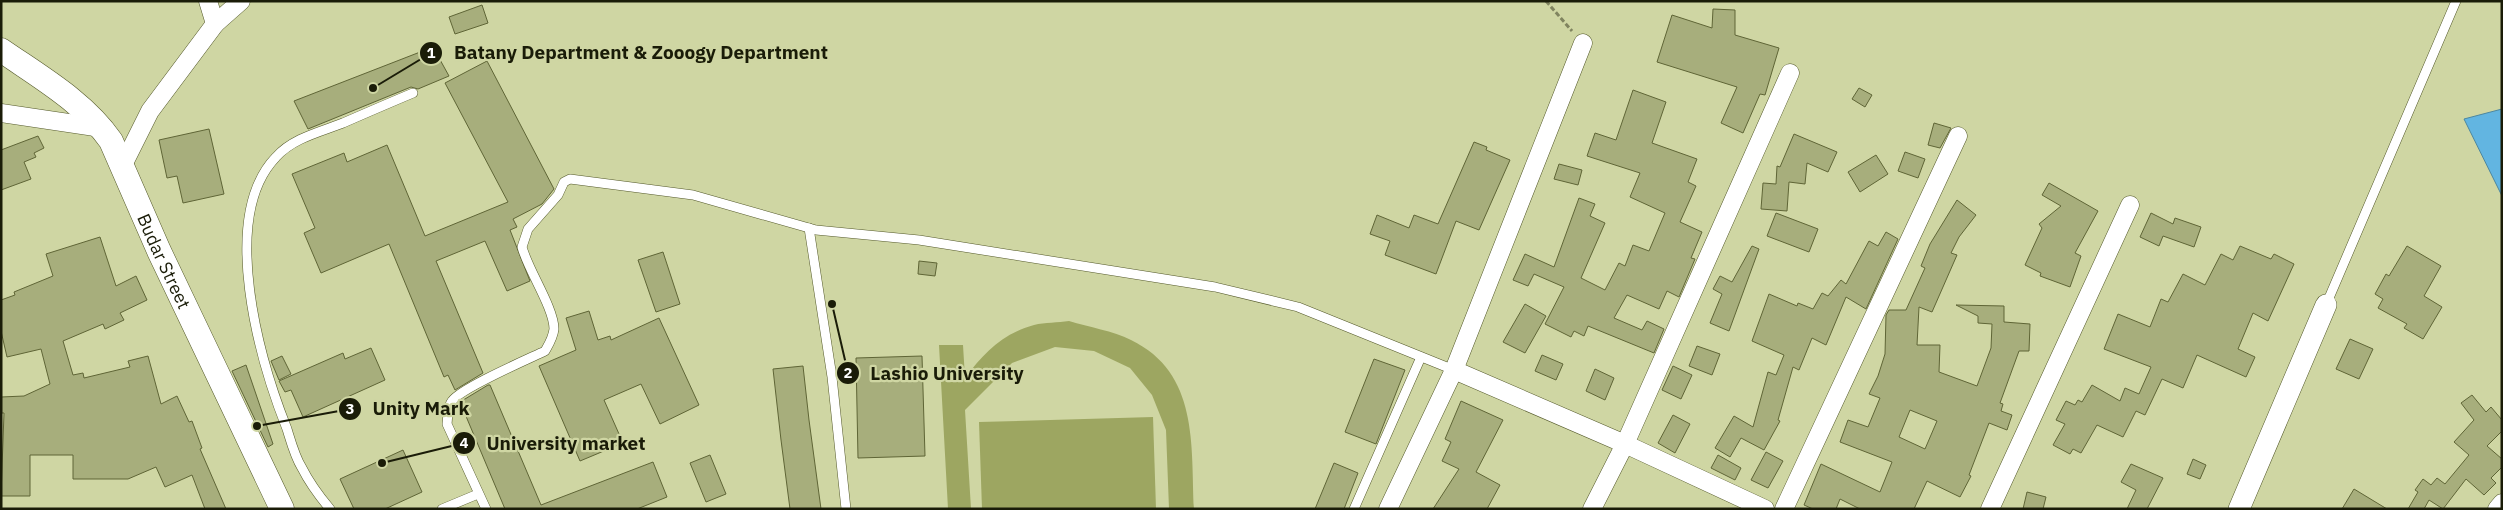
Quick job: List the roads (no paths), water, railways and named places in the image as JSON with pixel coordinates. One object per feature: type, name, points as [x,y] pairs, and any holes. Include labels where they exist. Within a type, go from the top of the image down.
[{"type":"main road","name":"Budar Street","points":[[1,50],[77,103],[102,128],[111,141],[159,251],[282,509]]},
{"type":"street","points":[[208,1],[215,24]]},
{"type":"street","points":[[122,167],[150,111],[215,24],[241,1]]},
{"type":"street","points":[[1388,509],[1454,370],[1583,43]]},
{"type":"street","points":[[1592,509],[1625,444],[1790,73]]},
{"type":"street","points":[[1,113],[102,128]]},
{"type":"street","points":[[1784,509],[1958,136]]},
{"type":"street","points":[[1990,509],[2130,204]]},
{"type":"street","points":[[2239,509],[2326,305]]},
{"type":"street","points":[[1454,370],[1625,444],[1765,509]]},
{"type":"street","points":[[2497,509],[2502,503]]},
{"type":"lane","points":[[2326,305],[2456,1]]},
{"type":"lane","points":[[330,509],[301,468],[278,407],[256,335],[248,279],[248,227],[253,195],[260,178],[276,156],[298,140],[413,92]]},
{"type":"lane","points":[[486,509],[447,424],[448,412],[451,402],[462,391],[545,351],[551,342],[554,328],[550,314],[522,247],[528,229],[555,199],[564,182],[570,179],[693,195],[809,228],[919,240],[1214,287],[1298,307],[1454,370]]},
{"type":"lane","points":[[809,228],[832,377],[846,509]]},
{"type":"lane","points":[[1354,509],[1421,357]]},
{"type":"lane","points":[[442,509],[478,494]]},
{"type":"water","points":[[2502,109],[2502,196],[2464,119]]},
{"type":"place","name":"Batany Department & Zooogy Department","points":[[373,88]]},
{"type":"place","name":"Lashio University","points":[[832,304]]},
{"type":"place","name":"Unity Mark","points":[[257,426]]},
{"type":"place","name":"University market","points":[[382,463]]}]
